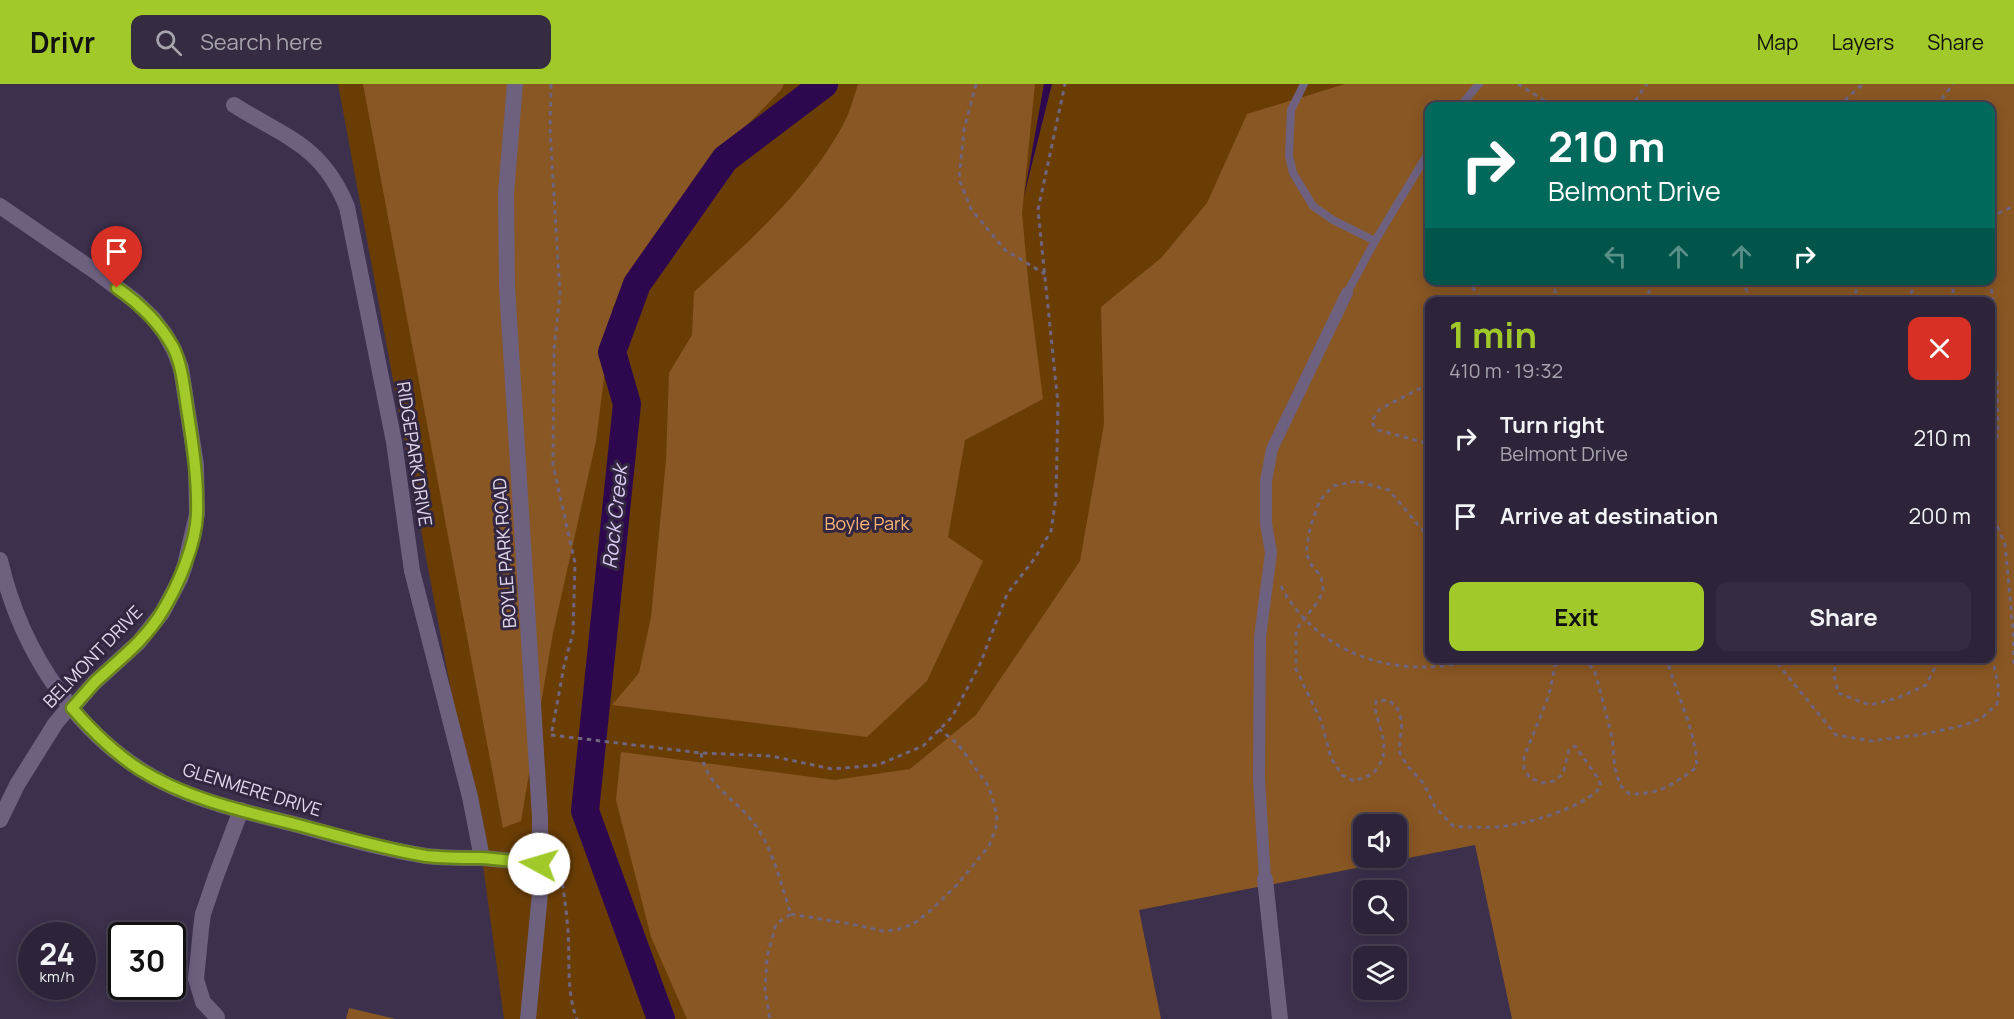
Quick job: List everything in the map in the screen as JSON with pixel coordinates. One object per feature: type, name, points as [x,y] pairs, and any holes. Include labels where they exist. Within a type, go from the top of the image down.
[{"type":"street","name":"BOYLE PARK ROAD","points":[[515,84],[506,193],[507,274],[540,817],[540,893],[528,1019]]},
{"type":"street","name":"RIDGEPARK DRIVE","points":[[234,105],[296,140],[313,154],[328,170],[347,207],[394,442],[412,571],[470,797],[482,858]]},
{"type":"street","name":"BELMONT DRIVE","points":[[0,206],[135,301],[159,326],[174,350],[181,368],[194,454],[196,523],[185,565],[162,613],[139,642],[94,683],[72,708],[64,712],[17,785],[0,819]]},
{"type":"street","points":[[1280,1019],[1264,879],[1260,768],[1260,637],[1270,553],[1266,523],[1266,481],[1272,449],[1347,294]]},
{"type":"street","name":"GLENMERE DRIVE","points":[[0,560],[13,609],[38,659],[57,690],[92,731],[139,769],[193,795],[363,843],[425,856],[482,858],[539,864]]},
{"type":"street","points":[[217,1017],[203,1002],[196,979],[201,929],[216,876],[242,810]]},
{"type":"lane","points":[[1304,84],[1291,110],[1289,156],[1293,173],[1313,207],[1375,241]]},
{"type":"lane","points":[[1463,102],[1479,84]]},
{"type":"lane","points":[[1347,294],[1375,241],[1425,158]]},
{"type":"path","points":[[551,84],[550,129],[560,294],[554,350],[553,465],[575,563],[573,633],[564,666],[551,735],[701,753],[771,756],[832,769],[879,765],[922,746],[952,717],[980,664],[1007,594],[1035,558],[1051,531],[1056,497],[1058,404],[1038,210],[1065,84]]},
{"type":"path","points":[[976,84],[964,130],[959,179],[971,209],[1005,250],[1045,274]]},
{"type":"path","points":[[1518,84],[1547,102]]},
{"type":"path","points":[[1634,102],[1647,84]]},
{"type":"path","points":[[1843,102],[1863,84]]},
{"type":"path","points":[[1939,102],[1953,84]]},
{"type":"path","points":[[1995,215],[2014,206]]},
{"type":"path","points":[[1995,363],[1998,431],[1995,447]]},
{"type":"path","points":[[1425,388],[1419,389],[1380,409],[1371,422],[1378,430],[1425,443]]},
{"type":"path","points":[[1425,533],[1389,490],[1357,481],[1334,486],[1320,500],[1310,528],[1306,553],[1312,566],[1321,576],[1323,590],[1319,600],[1296,630],[1296,669],[1321,721],[1331,758],[1342,776],[1354,781],[1373,774],[1383,759],[1384,742],[1375,710],[1376,701],[1388,700],[1397,707],[1402,722],[1399,751],[1406,764],[1424,784],[1435,807],[1453,826],[1497,827],[1535,820],[1576,804],[1595,794],[1601,786],[1598,778],[1575,746],[1569,750],[1563,774],[1554,781],[1542,783],[1530,778],[1524,769],[1524,757],[1549,695],[1555,666],[1558,663]]},
{"type":"path","points":[[1995,521],[2005,544],[2014,666]]},
{"type":"path","points":[[1278,578],[1286,595],[1314,630],[1347,651],[1405,668],[1461,663]]},
{"type":"path","points":[[1588,663],[1595,671],[1612,737],[1615,769],[1620,785],[1629,794],[1645,794],[1671,786],[1697,766],[1688,718],[1669,663]]},
{"type":"path","points":[[1777,663],[1836,735],[1872,741],[1924,734],[1965,725],[1982,718],[1997,704],[1999,690],[1993,663]]},
{"type":"path","points":[[1835,663],[1834,675],[1838,693],[1870,705],[1898,698],[1926,685],[1935,669],[1934,663]]},
{"type":"path","points":[[770,1019],[765,990],[767,957],[776,924],[791,914],[857,924],[882,931],[897,930],[913,924],[930,911],[956,886],[989,846],[996,828],[997,814],[989,787],[958,744],[939,729]]},
{"type":"path","points":[[701,753],[703,766],[723,793],[756,826],[770,852],[791,914]]},
{"type":"path","points":[[558,848],[568,929],[571,989],[577,1019]]},
{"type":"green space","name":"Boyle Park","points":[[338,84],[2014,84],[2014,827],[1579,790],[1407,818],[1407,814],[1353,814],[1353,827],[1140,870],[1018,1019],[504,1019],[482,858]]},
{"type":"green space","points":[[363,84],[784,84],[781,90],[693,181],[613,307],[596,441],[553,633],[521,821],[503,828]]},
{"type":"green space","points":[[858,84],[1035,84],[1022,213],[1043,399],[965,440],[948,537],[983,561],[927,681],[867,737],[612,705],[639,673],[651,617],[666,460],[669,373],[692,335],[694,292],[776,214],[814,170],[844,123]]},
{"type":"green space","points":[[1345,84],[2014,84],[2014,1019],[1512,1019],[1475,845],[1407,858],[1407,814],[1353,814],[1353,868],[1356,868],[1139,910],[1161,1019],[687,1019],[651,937],[616,800],[621,752],[835,780],[910,769],[976,715],[1080,561],[1104,424],[1101,307],[1161,258],[1207,203],[1247,114]]},
{"type":"green space","points":[[349,1008],[396,1019],[346,1019]]},
{"type":"shaded area","points":[[1044,84],[1052,84],[1024,196]]},
{"type":"waterway","name":"Rock Creek","points":[[661,1019],[585,811],[627,404],[612,352],[637,284],[725,159],[824,84]]},
{"type":"route","points":[[117,288],[153,318],[174,350],[181,368],[195,465],[197,514],[185,565],[162,613],[139,642],[94,683],[72,708],[92,731],[139,769],[193,795],[363,843],[425,856],[482,858],[539,864]]}]
